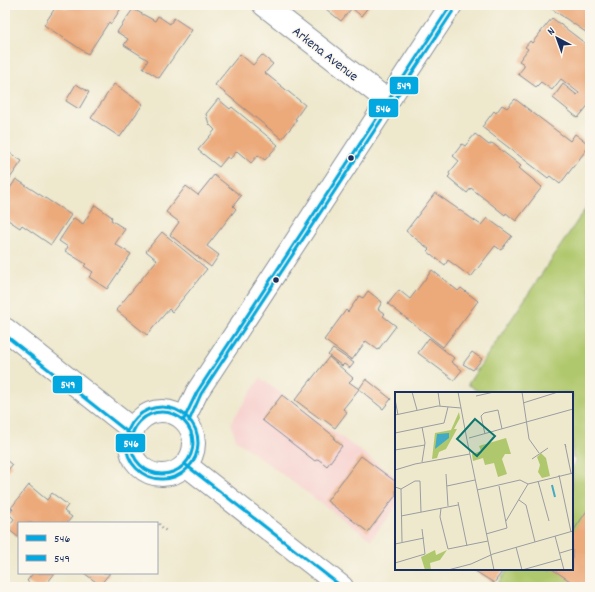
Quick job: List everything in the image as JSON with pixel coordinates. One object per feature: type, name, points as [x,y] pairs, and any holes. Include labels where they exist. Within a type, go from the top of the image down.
[{"type":"street","name":"Arkena Avenue","points":[[264,5],[388,101]]},
{"type":"street","points":[[184,420],[197,392],[450,5]]},
{"type":"street","points":[[5,329],[134,430]]},
{"type":"street","points":[[156,412],[176,414],[190,427],[193,437],[191,456],[186,465],[178,471],[168,474],[149,472],[140,466],[134,459],[131,439],[134,430],[139,422],[156,412]]},
{"type":"street","points":[[186,465],[342,587]]},
{"type":"path","points":[[159,524],[166,531]]},
{"type":"shaded area","points":[[260,378],[395,476],[395,507],[371,540],[236,440],[231,423]]},
{"type":"green space","points":[[590,202],[590,587],[496,587],[507,570],[573,570],[573,465],[576,460],[573,457],[573,392],[479,392],[468,384]]},
{"type":"building","points":[[57,5],[67,9],[70,5],[123,5],[111,24],[109,22],[88,54],[44,25]]},
{"type":"building","points":[[321,5],[370,5],[361,16],[352,8],[341,21]]},
{"type":"building","points":[[546,5],[590,5],[590,35]]},
{"type":"building","points":[[133,9],[155,21],[158,16],[170,24],[174,18],[192,30],[159,78],[143,68],[148,60],[124,45],[128,39],[117,32]]},
{"type":"building","points":[[552,18],[590,47],[590,103],[578,118],[553,98],[563,84],[577,95],[579,93],[561,79],[552,90],[541,82],[536,87],[518,74],[524,67],[524,64],[519,61],[528,49],[525,47],[530,41],[532,43]]},
{"type":"building","points":[[240,54],[253,65],[262,55],[273,64],[265,73],[305,105],[295,119],[297,120],[282,139],[215,85]]},
{"type":"building","points":[[76,84],[89,92],[79,109],[66,101]]},
{"type":"building","points":[[114,84],[143,104],[120,137],[91,118]]},
{"type":"building","points":[[218,99],[230,109],[232,107],[278,145],[265,160],[258,155],[251,163],[237,151],[230,159],[227,157],[219,167],[198,150],[215,130],[209,124],[206,114]]},
{"type":"building","points":[[515,99],[570,141],[575,134],[590,145],[560,184],[550,176],[548,178],[482,127],[494,111],[496,113],[502,105],[507,108]]},
{"type":"building","points":[[475,134],[489,145],[492,143],[521,166],[519,168],[542,187],[516,221],[506,213],[505,215],[471,188],[467,193],[448,177],[450,175],[449,173],[459,161],[453,156],[462,144],[465,146]]},
{"type":"building","points":[[5,150],[22,161],[6,184],[5,183]]},
{"type":"building","points":[[214,175],[241,196],[233,206],[236,209],[207,246],[219,255],[211,267],[170,235],[179,222],[166,212],[186,186],[198,195]]},
{"type":"building","points":[[16,179],[71,215],[51,245],[22,225],[20,228],[5,218],[5,196]]},
{"type":"building","points":[[435,193],[481,225],[487,218],[512,236],[501,250],[495,246],[471,277],[448,260],[445,265],[427,251],[429,249],[406,231]]},
{"type":"building","points":[[95,205],[112,217],[111,220],[125,229],[115,244],[131,254],[107,289],[89,277],[93,272],[84,266],[86,264],[65,251],[68,247],[59,241],[74,218],[83,224]]},
{"type":"building","points":[[162,232],[207,269],[172,312],[169,309],[147,335],[116,310],[157,260],[146,251]]},
{"type":"building","points":[[432,270],[458,291],[461,288],[478,301],[443,347],[388,304],[399,290],[410,299]]},
{"type":"building","points":[[368,291],[382,302],[378,309],[385,314],[383,316],[396,326],[378,350],[366,341],[352,360],[324,340],[346,310],[348,312],[359,296],[363,298]]},
{"type":"building","points":[[429,338],[454,358],[451,362],[462,370],[454,380],[418,353]]},
{"type":"building","points":[[333,349],[354,363],[350,368],[344,364],[342,366],[328,355]]},
{"type":"building","points":[[472,352],[482,359],[473,370],[463,364]]},
{"type":"building","points":[[329,357],[353,378],[349,382],[359,389],[343,409],[347,412],[335,428],[295,400]]},
{"type":"building","points":[[366,379],[391,399],[383,409],[359,389]]},
{"type":"building","points":[[282,395],[335,437],[334,439],[342,446],[327,466],[318,459],[315,461],[262,420]]},
{"type":"building","points":[[361,456],[395,481],[395,496],[368,532],[327,501]]},
{"type":"building","points":[[5,459],[12,465],[5,474]]},
{"type":"building","points":[[29,485],[47,500],[52,493],[68,505],[64,511],[72,517],[68,522],[18,522],[18,537],[7,528],[14,519],[9,514],[13,509],[11,508]]},
{"type":"building","points":[[590,506],[590,587],[579,587],[554,570],[573,570],[573,532]]},
{"type":"building","points":[[474,570],[503,570],[494,583]]},
{"type":"building","points":[[32,574],[54,574],[44,587],[34,587],[27,581]]},
{"type":"building","points":[[85,574],[109,574],[100,585]]},
{"type":"transit line","name":"546","points":[[184,419],[197,392],[451,5]]},
{"type":"transit line","name":"549","points":[[189,421],[201,394],[455,8]]},
{"type":"transit line","name":"549","points":[[5,335],[130,434]]},
{"type":"transit line","name":"549","points":[[155,407],[169,407],[176,409],[188,417],[196,429],[198,443],[196,457],[188,469],[176,477],[169,479],[155,479],[148,477],[136,469],[128,457],[126,450],[126,436],[128,429],[136,417],[148,409],[155,407]]},
{"type":"transit line","name":"546","points":[[156,412],[168,412],[184,421],[191,431],[193,443],[191,455],[184,465],[168,474],[156,474],[145,469],[136,460],[131,449],[131,437],[136,426],[145,417],[156,412]]},
{"type":"transit line","name":"546","points":[[186,465],[342,587]]}]
